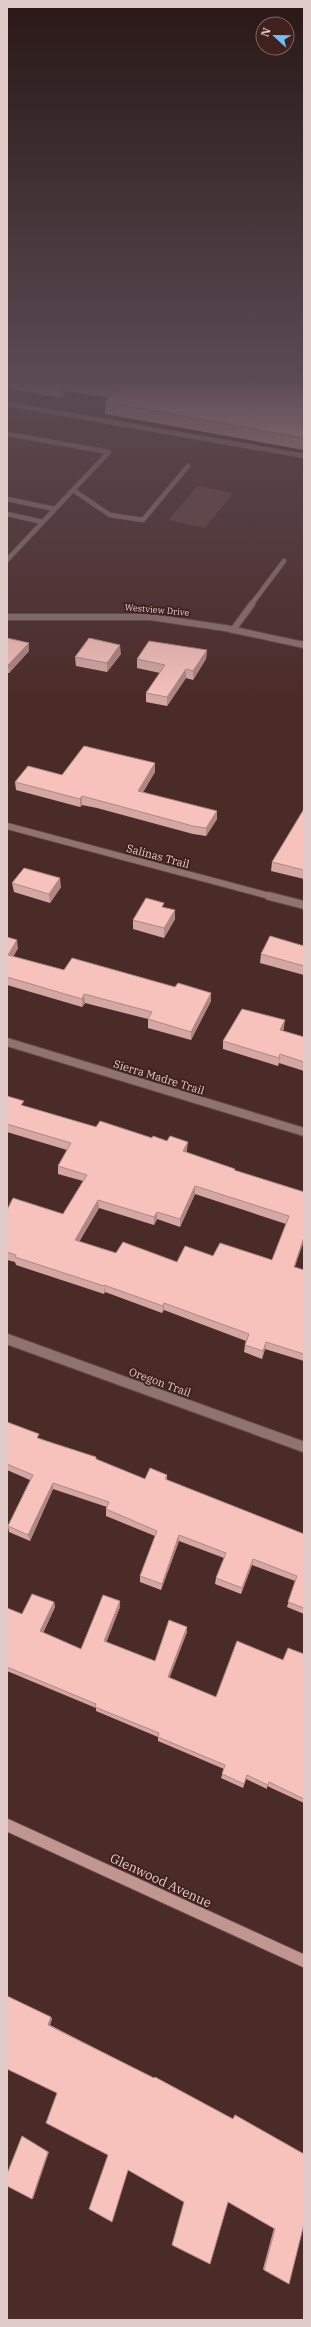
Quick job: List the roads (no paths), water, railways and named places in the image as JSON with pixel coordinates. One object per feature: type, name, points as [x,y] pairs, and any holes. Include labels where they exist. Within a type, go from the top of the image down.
[{"type":"street","points":[[7,560],[79,484]]},
{"type":"street","points":[[73,490],[110,515],[143,520],[173,484]]},
{"type":"street","points":[[7,499],[55,509]]},
{"type":"street","points":[[7,514],[43,522]]},
{"type":"street","points":[[233,630],[284,561]]},
{"type":"street","name":"Westview Drive","points":[[7,617],[150,618],[233,630],[304,645]]},
{"type":"street","name":"Salinas Trail","points":[[7,826],[304,906]]},
{"type":"street","name":"Sierra Madre Trail","points":[[7,1042],[304,1132]]},
{"type":"street","name":"Oregon Trail","points":[[7,1339],[304,1447]]},
{"type":"street","name":"Glenwood Avenue","points":[[7,1825],[304,1961]]}]
